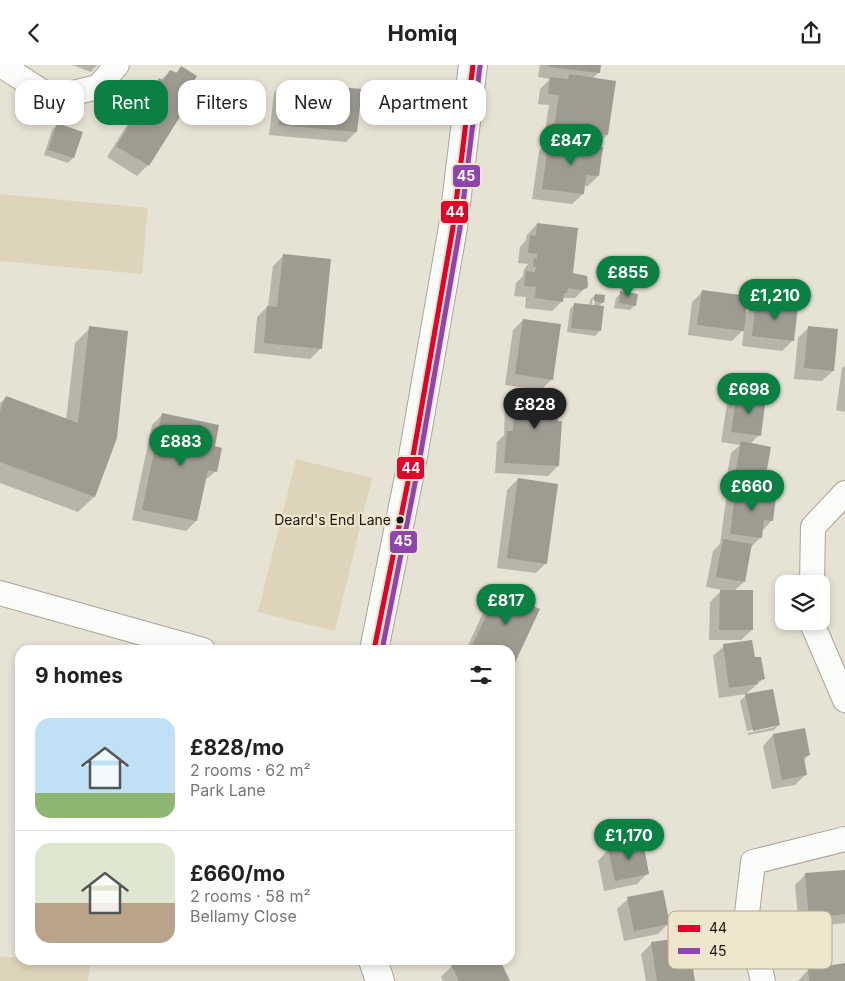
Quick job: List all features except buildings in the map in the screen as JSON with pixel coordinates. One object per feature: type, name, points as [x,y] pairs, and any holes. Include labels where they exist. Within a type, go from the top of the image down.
[{"type":"street","points":[[1,65],[52,97],[98,87],[117,65]]},
{"type":"street","points":[[375,645],[412,462],[453,227],[473,65]]},
{"type":"street","points":[[812,575],[813,527],[845,493]]},
{"type":"street","points":[[0,593],[185,645]]},
{"type":"street","points":[[815,630],[845,700]]},
{"type":"street","points":[[747,911],[753,862],[845,839]]},
{"type":"street","points":[[375,965],[380,981]]},
{"type":"shaded area","points":[[0,194],[148,208],[142,274],[0,261]]},
{"type":"shaded area","points":[[296,459],[372,478],[335,631],[258,612]]},
{"type":"shaded area","points":[[0,956],[15,958],[15,965],[90,965],[88,981],[0,981]]},
{"type":"transit line","name":"44","points":[[375,645],[412,462],[453,227],[473,65]]},
{"type":"transit line","name":"45","points":[[383,645],[419,463],[460,228],[480,66]]},
{"type":"place","name":"Deard's End Lane","points":[[400,520]]}]
